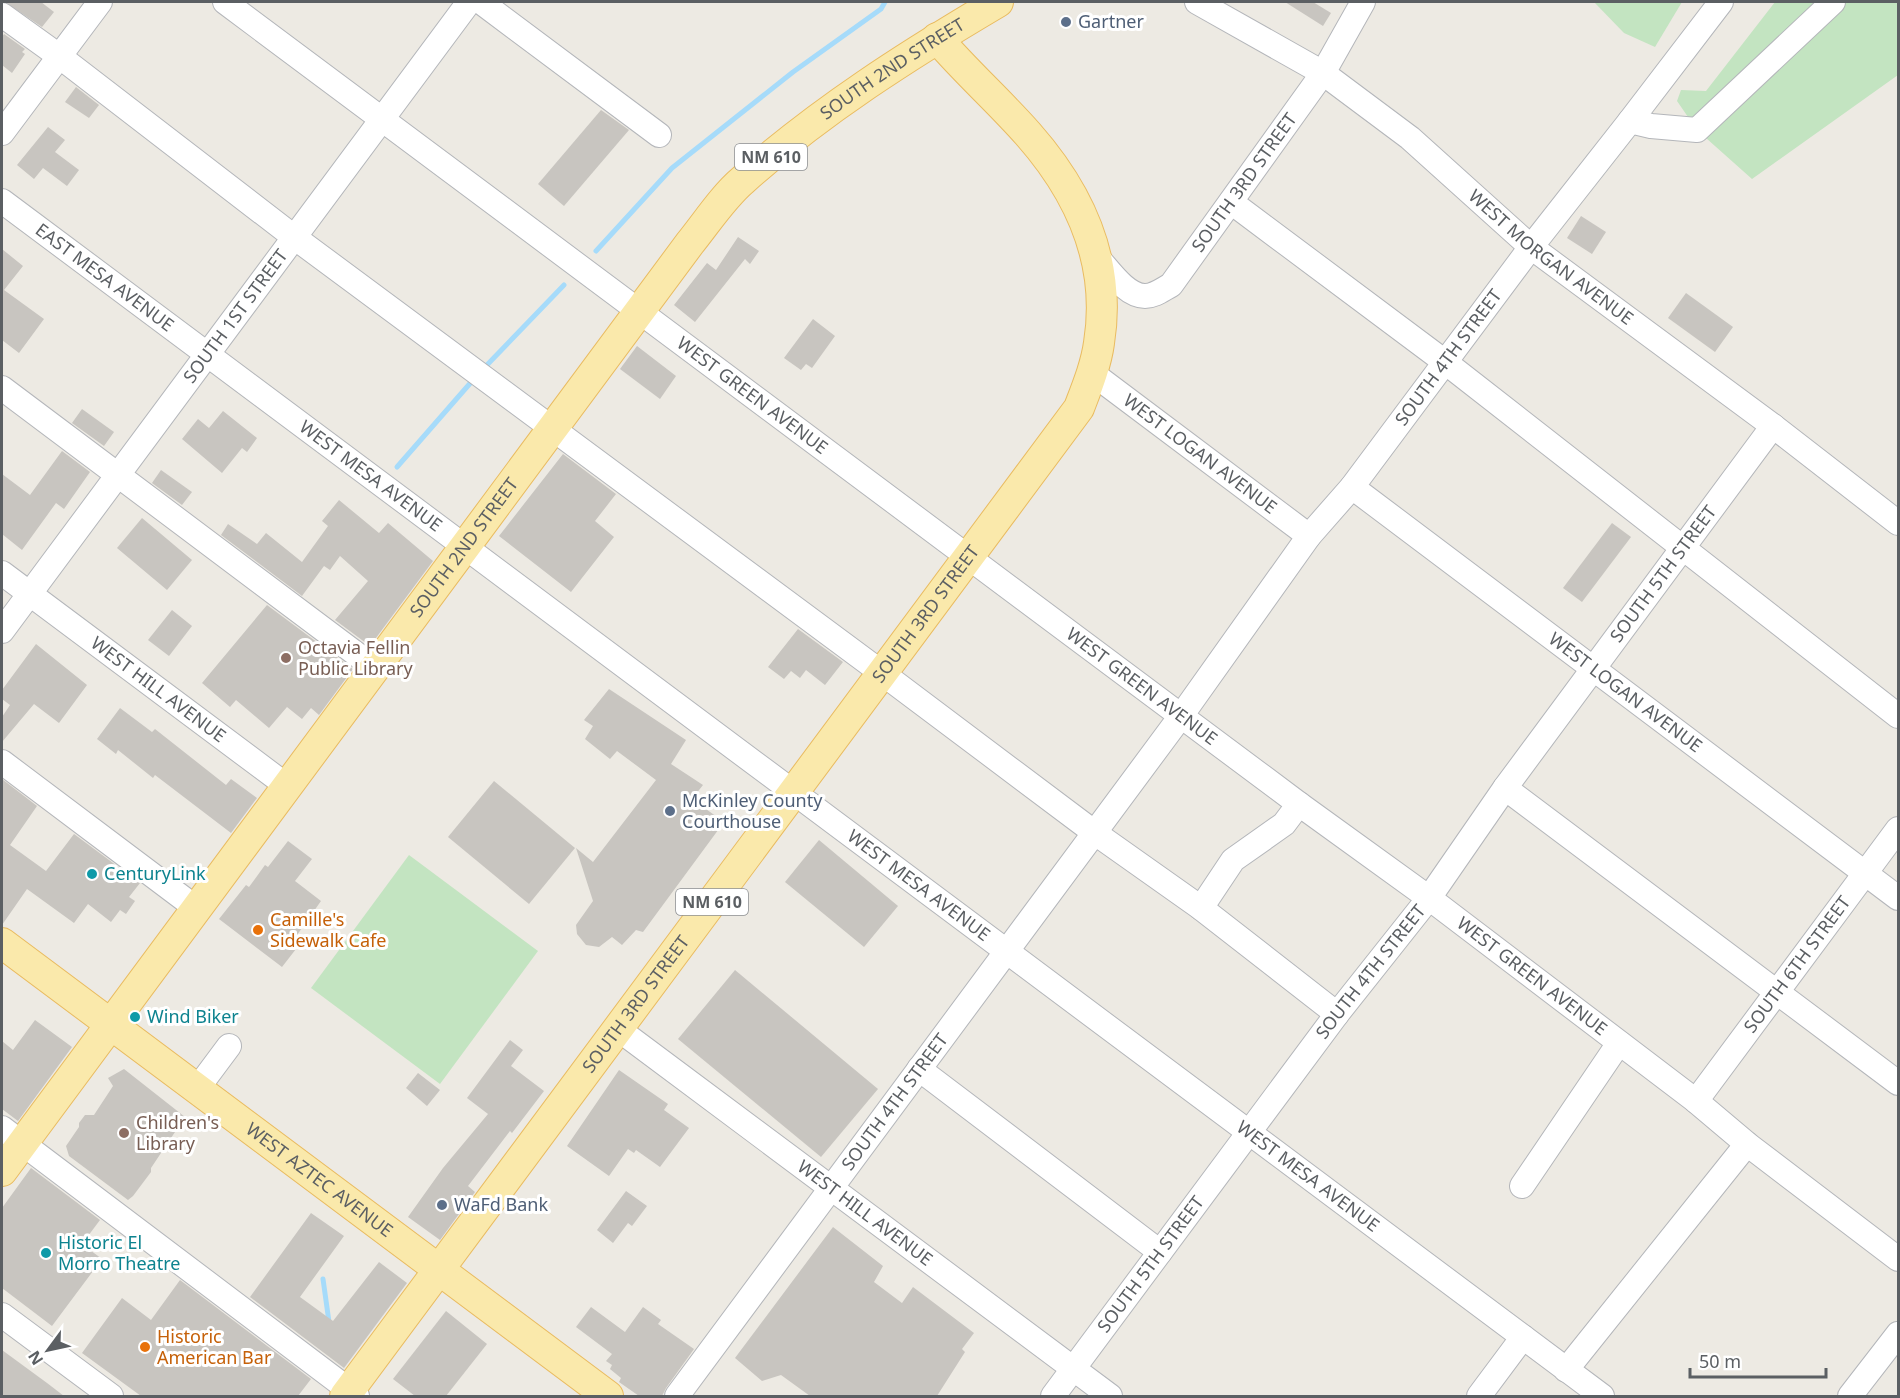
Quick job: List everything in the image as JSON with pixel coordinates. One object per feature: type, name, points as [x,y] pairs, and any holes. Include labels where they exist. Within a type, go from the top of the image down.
[{"type":"main road","name":"SOUTH 2ND STREET","points":[[2,1170],[11,1136],[110,1024],[639,311],[690,243],[741,181],[815,122],[937,38],[998,2]]},
{"type":"main road","name":"NM 610","points":[[937,38],[1028,134],[1061,175],[1086,222],[1097,257]]},
{"type":"main road","name":"SOUTH 3RD STREET","points":[[351,1395],[439,1270],[1079,408],[1092,373],[1099,343],[1102,309],[1097,257]]},
{"type":"main road","name":"WEST AZTEC AVENUE","points":[[2,943],[608,1396]]},
{"type":"street","points":[[2,133],[100,2]]},
{"type":"street","name":"WEST GREEN AVENUE","points":[[225,2],[1181,717],[1429,898],[1899,1259]]},
{"type":"street","name":"SOUTH 1ST STREET","points":[[2,631],[469,2]]},
{"type":"street","points":[[481,2],[659,135]]},
{"type":"street","name":"WEST MORGAN AVENUE","points":[[1197,2],[1323,73],[1410,138],[1530,247],[1773,426],[1899,523]]},
{"type":"street","name":"SOUTH 3RD STREET","points":[[1097,257],[1133,292],[1144,296],[1156,294],[1171,285],[1323,73],[1362,2]]},
{"type":"street","name":"SOUTH 4TH STREET","points":[[1181,717],[1309,536],[1352,487],[1530,247],[1721,2]]},
{"type":"street","points":[[1630,121],[1651,126],[1697,130],[1833,2]]},
{"type":"street","points":[[2,15],[59,56],[294,237],[1095,833],[1201,908],[1337,1014]]},
{"type":"street","name":"EAST MESA AVENUE","points":[[2,201],[207,354]]},
{"type":"street","points":[[1230,202],[1445,362],[1899,716]]},
{"type":"street","name":"WEST MESA AVENUE","points":[[207,354],[1602,1396]]},
{"type":"street","name":"WEST LOGAN AVENUE","points":[[1092,373],[1309,536]]},
{"type":"street","points":[[2,388],[375,668]]},
{"type":"street","name":"SOUTH 5TH STREET","points":[[1429,898],[1505,788],[1773,426]]},
{"type":"street","name":"WEST LOGAN AVENUE","points":[[1352,487],[1899,898]]},
{"type":"street","name":"WEST HILL AVENUE","points":[[2,573],[287,786]]},
{"type":"street","points":[[1007,952],[1181,717]]},
{"type":"street","points":[[2,762],[196,908]]},
{"type":"street","points":[[1505,788],[1899,1083]]},
{"type":"street","points":[[1201,908],[1233,860],[1284,824],[1299,804]]},
{"type":"street","name":"SOUTH 6TH STREET","points":[[1696,1101],[1899,829]]},
{"type":"street","name":"SOUTH 4TH STREET","points":[[1249,1133],[1337,1014],[1429,898]]},
{"type":"street","name":"SOUTH 4TH STREET","points":[[676,1396],[1007,952]]},
{"type":"street","name":"WEST HILL AVENUE","points":[[618,1029],[1110,1396]]},
{"type":"street","points":[[1522,1186],[1619,1043]]},
{"type":"street","points":[[196,1089],[229,1046]]},
{"type":"street","points":[[920,1069],[1160,1252]]},
{"type":"street","name":"SOUTH 5TH STREET","points":[[1053,1396],[1249,1133]]},
{"type":"street","points":[[11,1136],[351,1395]]},
{"type":"street","points":[[1566,1370],[1747,1144]]},
{"type":"street","points":[[2,1315],[111,1396]]},
{"type":"street","points":[[1850,1396],[1899,1334]]},
{"type":"street","points":[[1479,1396],[1523,1337]]},
{"type":"green space","points":[[1594,2],[1682,2],[1655,47],[1624,33]]},
{"type":"green space","points":[[1775,2],[1898,2],[1898,75],[1752,179],[1697,130],[1677,101],[1681,90],[1706,91]]},
{"type":"green space","points":[[409,855],[538,951],[440,1084],[311,988]]},
{"type":"building","points":[[5,2],[41,2],[54,12],[42,27]]},
{"type":"building","points":[[1285,2],[1313,2],[1331,13],[1323,26]]},
{"type":"building","points":[[4,34],[25,49],[22,52],[25,54],[12,73],[2,65],[2,37]]},
{"type":"building","points":[[76,87],[99,105],[89,118],[65,102]]},
{"type":"building","points":[[601,110],[629,130],[564,206],[538,184]]},
{"type":"building","points":[[48,127],[65,140],[55,152],[79,170],[67,186],[43,168],[34,179],[17,165]]},
{"type":"building","points":[[1581,216],[1606,232],[1592,254],[1567,238]]},
{"type":"building","points":[[738,237],[759,251],[750,264],[745,259],[695,322],[674,305],[707,263],[716,270]]},
{"type":"building","points":[[2,249],[23,266],[4,290],[44,319],[19,353],[2,340]]},
{"type":"building","points":[[1686,293],[1733,327],[1715,352],[1668,318]]},
{"type":"building","points":[[813,319],[835,336],[812,368],[806,364],[801,370],[784,358]]},
{"type":"building","points":[[637,346],[676,376],[660,399],[620,369]]},
{"type":"building","points":[[82,409],[114,432],[104,446],[72,423]]},
{"type":"building","points":[[223,411],[257,438],[247,452],[242,448],[222,473],[182,439],[198,419],[209,428]]},
{"type":"building","points":[[62,451],[90,472],[64,509],[56,503],[22,550],[2,534],[2,474],[30,495]]},
{"type":"building","points":[[563,454],[616,494],[595,521],[614,537],[571,592],[499,536]]},
{"type":"building","points":[[161,470],[192,492],[182,505],[152,483]]},
{"type":"building","points":[[339,500],[379,533],[388,523],[433,561],[370,646],[335,620],[368,581],[340,556],[330,570],[324,566],[302,596],[221,535],[228,524],[257,544],[266,533],[302,562],[328,526],[322,521]]},
{"type":"building","points":[[142,518],[192,560],[167,590],[117,548]]},
{"type":"building","points":[[1612,523],[1631,537],[1582,602],[1563,588]]},
{"type":"building","points":[[267,605],[353,669],[319,715],[311,708],[302,719],[287,707],[269,728],[236,700],[230,707],[202,683]]},
{"type":"building","points":[[172,610],[192,626],[169,656],[148,640]]},
{"type":"building","points":[[798,629],[843,662],[825,685],[806,670],[800,678],[791,671],[784,679],[768,667]]},
{"type":"building","points":[[36,644],[87,685],[59,723],[34,704],[2,742],[2,717],[10,705],[2,699],[2,690]]},
{"type":"building","name":"McKinley County Courthouse","points":[[609,689],[686,740],[671,764],[703,785],[692,799],[724,822],[643,932],[636,930],[622,945],[612,937],[599,947],[586,945],[577,934],[576,925],[593,901],[576,848],[593,862],[656,780],[617,751],[610,759],[585,739],[593,726],[584,720]]},
{"type":"building","points":[[120,708],[152,732],[155,729],[226,785],[231,779],[257,798],[231,833],[155,775],[153,778],[118,750],[116,754],[97,739]]},
{"type":"building","name":"CenturyLink","points":[[2,779],[37,806],[10,845],[46,871],[74,834],[140,883],[129,897],[135,901],[126,914],[120,910],[111,922],[88,904],[74,923],[27,889],[2,925]]},
{"type":"building","points":[[494,781],[575,848],[529,904],[448,837]]},
{"type":"building","points":[[819,840],[898,906],[864,947],[785,882]]},
{"type":"building","points":[[288,841],[312,859],[295,881],[321,901],[290,945],[296,949],[282,967],[219,919],[246,885],[249,887],[265,865],[268,867]]},
{"type":"building","points":[[735,970],[878,1089],[821,1157],[678,1039]]},
{"type":"building","points":[[35,1020],[72,1047],[18,1121],[2,1109],[2,1041],[13,1050]]},
{"type":"building","points":[[510,1040],[523,1050],[511,1066],[544,1091],[468,1186],[475,1192],[440,1240],[408,1217],[443,1168],[488,1114],[467,1098]]},
{"type":"building","name":"Children's Library","points":[[124,1069],[185,1117],[151,1168],[151,1172],[128,1200],[69,1156],[66,1146],[85,1115],[94,1115],[113,1086],[108,1078]]},
{"type":"building","points":[[619,1070],[668,1104],[664,1110],[689,1128],[660,1167],[636,1150],[634,1153],[628,1149],[609,1176],[567,1146]]},
{"type":"building","points":[[418,1073],[440,1090],[427,1106],[406,1088]]},
{"type":"building","points":[[31,1168],[100,1220],[82,1244],[102,1259],[52,1326],[2,1288],[2,1208]]},
{"type":"building","points":[[626,1191],[647,1206],[632,1226],[628,1223],[613,1243],[597,1230]]},
{"type":"building","points":[[311,1213],[344,1236],[300,1297],[333,1321],[379,1262],[407,1283],[344,1368],[250,1297]]},
{"type":"building","points":[[833,1227],[883,1266],[874,1282],[902,1303],[913,1287],[974,1333],[962,1349],[965,1352],[937,1396],[810,1396],[781,1375],[762,1381],[735,1358]]},
{"type":"building","points":[[180,1280],[311,1379],[298,1396],[141,1396],[82,1353],[122,1298],[151,1320]]},
{"type":"building","points":[[591,1307],[625,1332],[643,1307],[661,1320],[658,1324],[694,1349],[662,1396],[639,1396],[619,1382],[621,1378],[610,1369],[612,1365],[606,1361],[612,1354],[576,1327]]},
{"type":"building","points":[[446,1311],[487,1344],[446,1396],[415,1396],[393,1379]]},
{"type":"building","points":[[2,1350],[47,1383],[64,1396],[2,1396]]},
{"type":"waterway","points":[[596,251],[672,168],[793,72],[881,9],[885,2]]},
{"type":"waterway","points":[[486,366],[564,285]]},
{"type":"waterway","points":[[397,467],[473,380]]},
{"type":"waterway","points":[[323,1279],[329,1322]]},
{"type":"place","name":"Gartner","points":[[1066,22]]},
{"type":"place","name":"Octavia Fellin Public Library","points":[[286,658]]},
{"type":"place","name":"McKinley County Courthouse","points":[[670,811]]},
{"type":"place","name":"CenturyLink","points":[[92,874]]},
{"type":"place","name":"Camille's Sidewalk Cafe","points":[[258,930]]},
{"type":"place","name":"Wind Biker","points":[[135,1017]]},
{"type":"place","name":"Children's Library","points":[[124,1133]]},
{"type":"place","name":"WaFd Bank","points":[[442,1205]]},
{"type":"place","name":"Historic El Morro Theatre","points":[[46,1253]]},
{"type":"place","name":"Historic American Bar","points":[[145,1347]]}]
